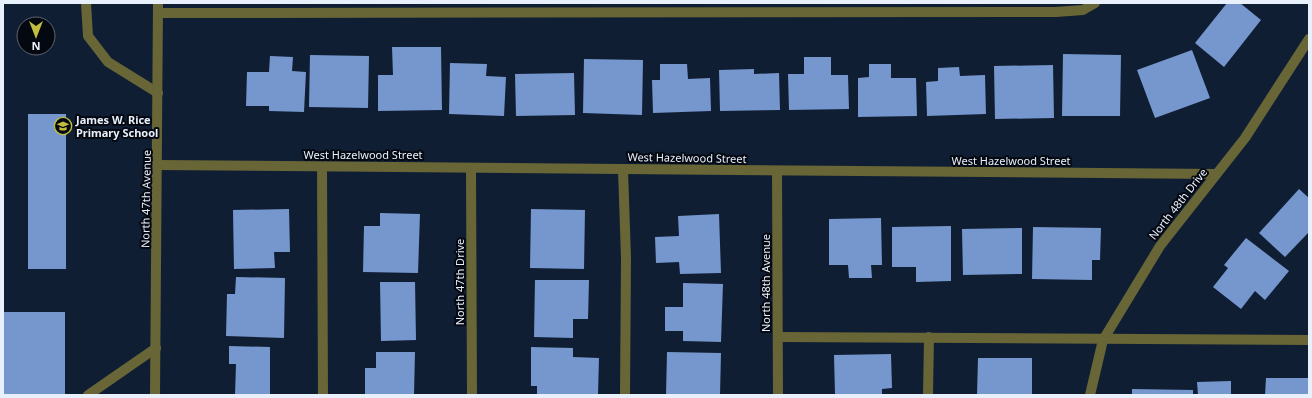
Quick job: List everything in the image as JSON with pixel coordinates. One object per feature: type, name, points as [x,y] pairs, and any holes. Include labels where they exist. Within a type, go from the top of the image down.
[{"type":"street","points":[[86,3],[88,36],[108,62],[158,93]]},
{"type":"street","points":[[158,8],[1056,12],[1083,10],[1095,3]]},
{"type":"street","name":"North 47th Avenue","points":[[155,395],[158,165],[158,8]]},
{"type":"street","name":"North 48th Drive","points":[[1090,395],[1103,340],[1160,246],[1245,138],[1309,39]]},
{"type":"street","name":"West Hazelwood Street","points":[[158,165],[1216,174]]},
{"type":"street","points":[[322,167],[323,395]]},
{"type":"street","name":"North 47th Drive","points":[[471,168],[472,395]]},
{"type":"street","points":[[623,170],[626,258],[625,395]]},
{"type":"street","name":"North 48th Avenue","points":[[777,171],[778,395]]},
{"type":"street","points":[[778,337],[1309,340]]},
{"type":"street","points":[[928,337],[928,395]]},
{"type":"street","points":[[88,395],[156,348]]},
{"type":"building","points":[[1227,3],[1240,3],[1261,20],[1224,67],[1195,43]]},
{"type":"building","points":[[392,47],[441,47],[442,110],[378,111],[378,75],[393,75]]},
{"type":"building","points":[[1192,50],[1210,98],[1155,118],[1137,70]]},
{"type":"building","points":[[1063,54],[1121,55],[1120,116],[1062,116]]},
{"type":"building","points":[[310,55],[369,56],[368,108],[309,107]]},
{"type":"building","points":[[270,56],[293,57],[292,71],[306,72],[304,112],[269,111],[269,106],[246,106],[247,72],[269,72]]},
{"type":"building","points":[[804,57],[831,57],[831,75],[848,75],[849,109],[789,110],[788,74],[804,74]]},
{"type":"building","points":[[584,59],[643,60],[642,115],[583,113]]},
{"type":"building","points":[[450,63],[487,64],[486,76],[506,77],[504,116],[449,114]]},
{"type":"building","points":[[660,64],[687,64],[688,79],[710,78],[711,111],[653,113],[652,80],[660,80]]},
{"type":"building","points":[[869,64],[891,64],[891,78],[916,78],[917,116],[858,117],[858,78],[869,77]]},
{"type":"building","points":[[1053,65],[1054,118],[995,119],[994,66]]},
{"type":"building","points":[[959,67],[960,76],[985,75],[986,114],[927,116],[926,82],[938,81],[938,68]]},
{"type":"building","points":[[754,69],[754,74],[779,73],[780,110],[720,111],[719,70]]},
{"type":"building","points":[[574,73],[575,115],[516,116],[515,74]]},
{"type":"building","points":[[28,114],[66,114],[66,269],[28,269]]},
{"type":"building","points":[[1299,189],[1309,198],[1309,232],[1285,257],[1259,233]]},
{"type":"building","points":[[289,209],[290,252],[274,252],[275,268],[234,269],[233,210]]},
{"type":"building","points":[[531,209],[585,210],[584,269],[530,268]]},
{"type":"building","points":[[380,213],[420,214],[418,273],[363,272],[364,226],[380,226]]},
{"type":"building","points":[[719,214],[721,273],[680,274],[679,262],[656,263],[655,237],[679,236],[678,216]]},
{"type":"building","points":[[881,218],[882,265],[871,265],[872,278],[849,278],[848,265],[829,265],[829,219]]},
{"type":"building","points":[[951,226],[951,281],[916,282],[916,267],[892,267],[892,227]]},
{"type":"building","points":[[1033,227],[1101,228],[1100,260],[1092,260],[1092,280],[1032,279]]},
{"type":"building","points":[[1022,228],[1022,274],[963,275],[962,229]]},
{"type":"building","points":[[1246,238],[1289,271],[1265,300],[1255,291],[1241,309],[1213,287],[1228,268],[1224,265]]},
{"type":"building","points":[[236,277],[285,278],[284,338],[226,336],[227,294],[235,294]]},
{"type":"building","points":[[535,280],[589,280],[588,319],[573,319],[573,338],[534,337]]},
{"type":"building","points":[[380,282],[415,282],[416,340],[381,341]]},
{"type":"building","points":[[683,283],[723,284],[721,342],[683,341],[683,331],[665,331],[665,307],[683,307]]},
{"type":"building","points":[[3,312],[65,312],[65,395],[3,395]]},
{"type":"building","points":[[229,346],[270,347],[270,395],[235,395],[236,364],[229,364]]},
{"type":"building","points":[[531,347],[573,348],[573,357],[599,358],[598,395],[537,395],[537,386],[531,386]]},
{"type":"building","points":[[376,352],[415,352],[414,395],[365,395],[365,368],[376,368]]},
{"type":"building","points":[[667,352],[721,353],[720,395],[666,395]]},
{"type":"building","points":[[891,354],[892,388],[882,389],[882,395],[835,395],[834,355]]},
{"type":"building","points":[[978,358],[1032,358],[1032,395],[977,395]]},
{"type":"building","points":[[1266,378],[1309,378],[1309,395],[1265,395]]},
{"type":"building","points":[[1231,381],[1231,395],[1198,395],[1197,382]]},
{"type":"building","points":[[1132,389],[1193,390],[1193,395],[1132,395]]},
{"type":"place","name":"James W. Rice Primary School","points":[[63,126]]}]
